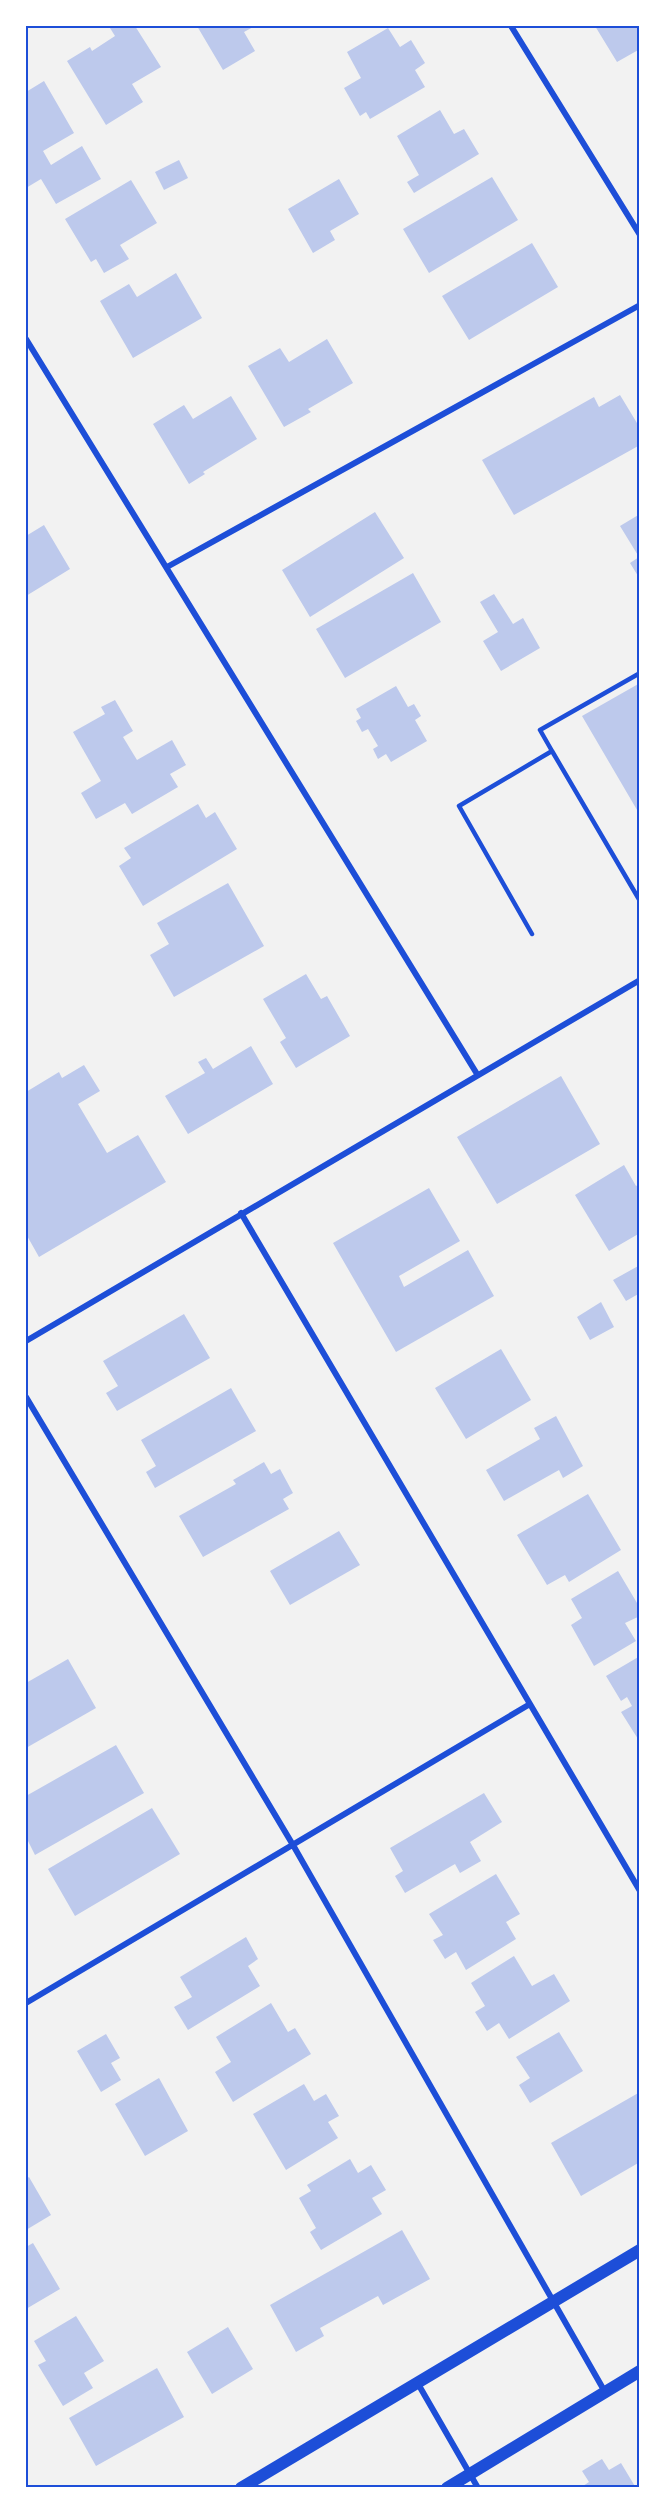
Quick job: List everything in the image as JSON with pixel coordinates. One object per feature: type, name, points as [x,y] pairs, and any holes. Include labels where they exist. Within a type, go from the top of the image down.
[{"type":"main road","points":[[241,2487],[639,2250]]},
{"type":"main road","points":[[447,2487],[639,2371]]},
{"type":"street","points":[[512,26],[639,235]]},
{"type":"street","points":[[167,567],[639,305]]},
{"type":"street","points":[[26,339],[477,1074]]},
{"type":"street","points":[[26,1341],[637,981],[639,989]]},
{"type":"street","points":[[241,1213],[639,1891]]},
{"type":"street","points":[[26,1397],[293,1845],[605,2392]]},
{"type":"street","points":[[26,2003],[530,1704]]},
{"type":"street","points":[[417,2381],[478,2487]]},
{"type":"lane","points":[[639,673],[540,730],[639,901]]},
{"type":"lane","points":[[532,934],[459,806],[552,751]]},
{"type":"building","points":[[135,26],[161,67],[132,84],[143,102],[106,125],[67,61],[90,47],[92,51],[115,36],[110,28]]},
{"type":"building","points":[[197,26],[255,26],[244,32],[255,51],[223,70]]},
{"type":"building","points":[[595,26],[640,26],[640,49],[617,62]]},
{"type":"building","points":[[388,28],[400,47],[411,40],[425,63],[415,70],[425,87],[370,119],[366,112],[360,116],[344,88],[361,78],[347,52]]},
{"type":"building","points":[[44,81],[74,133],[43,151],[51,165],[82,146],[101,179],[56,204],[41,179],[26,188],[26,92]]},
{"type":"building","points":[[440,110],[454,134],[464,129],[479,154],[414,193],[407,182],[419,175],[397,136]]},
{"type":"building","points":[[179,160],[188,178],[164,190],[155,172]]},
{"type":"building","points":[[492,177],[518,220],[429,273],[403,229]]},
{"type":"building","points":[[339,179],[359,214],[330,231],[335,240],[313,253],[288,209]]},
{"type":"building","points":[[131,180],[157,223],[120,245],[129,259],[104,273],[96,259],[91,262],[65,219]]},
{"type":"building","points":[[532,243],[558,287],[469,340],[442,296]]},
{"type":"building","points":[[176,273],[202,318],[133,358],[100,301],[129,284],[137,297]]},
{"type":"building","points":[[327,339],[353,383],[308,409],[311,412],[284,427],[248,366],[280,348],[289,362]]},
{"type":"building","points":[[620,395],[640,428],[640,445],[514,515],[482,460],[594,397],[599,407]]},
{"type":"building","points":[[231,396],[257,439],[203,472],[205,474],[189,484],[153,424],[184,405],[193,419]]},
{"type":"building","points":[[375,512],[404,558],[310,617],[282,570]]},
{"type":"building","points":[[640,514],[640,575],[638,576],[630,563],[639,557],[620,526]]},
{"type":"building","points":[[44,525],[70,569],[26,596],[26,536]]},
{"type":"building","points":[[413,573],[441,622],[345,678],[316,629]]},
{"type":"building","points":[[494,594],[513,624],[523,618],[540,648],[501,671],[483,641],[498,632],[480,602]]},
{"type":"building","points":[[640,683],[640,815],[582,716]]},
{"type":"building","points":[[396,686],[408,707],[414,704],[421,716],[415,720],[427,741],[391,762],[386,754],[378,759],[373,749],[378,746],[368,729],[362,732],[356,721],[361,718],[356,709]]},
{"type":"building","points":[[115,700],[133,731],[123,737],[137,760],[172,740],[186,765],[170,774],[178,787],[132,814],[125,803],[96,819],[81,793],[101,781],[73,732],[105,714],[101,707]]},
{"type":"building","points":[[198,804],[206,818],[215,812],[237,849],[143,906],[119,866],[131,858],[124,848]]},
{"type":"building","points":[[228,883],[264,946],[174,997],[150,955],[169,944],[157,923]]},
{"type":"building","points":[[306,974],[321,999],[327,996],[350,1036],[296,1068],[280,1042],[286,1038],[263,999]]},
{"type":"building","points":[[251,1046],[273,1084],[188,1134],[165,1096],[205,1073],[198,1062],[206,1058],[213,1069]]},
{"type":"building","points":[[84,1065],[100,1091],[78,1104],[107,1153],[138,1135],[166,1182],[39,1257],[26,1234],[26,1092],[59,1072],[62,1078]]},
{"type":"building","points":[[561,1076],[600,1144],[497,1204],[457,1137]]},
{"type":"building","points":[[624,1165],[636,1186],[640,1184],[640,1233],[609,1251],[575,1195]]},
{"type":"building","points":[[429,1188],[460,1241],[399,1276],[404,1287],[468,1250],[494,1296],[396,1352],[333,1243]]},
{"type":"building","points":[[640,1265],[640,1293],[626,1301],[613,1280]]},
{"type":"building","points":[[601,1302],[614,1327],[590,1340],[577,1317]]},
{"type":"building","points":[[184,1314],[210,1358],[117,1411],[106,1393],[118,1386],[103,1361]]},
{"type":"building","points":[[501,1349],[531,1400],[466,1439],[435,1388]]},
{"type":"building","points":[[231,1388],[256,1431],[155,1488],[146,1472],[156,1466],[141,1440]]},
{"type":"building","points":[[556,1416],[583,1466],[563,1478],[559,1470],[504,1501],[486,1470],[540,1439],[534,1428]]},
{"type":"building","points":[[264,1462],[271,1474],[280,1469],[293,1493],[283,1499],[289,1509],[203,1557],[179,1516],[236,1484],[233,1480]]},
{"type":"building","points":[[588,1494],[621,1550],[569,1582],[565,1575],[547,1585],[517,1535]]},
{"type":"building","points":[[339,1531],[360,1565],[290,1605],[270,1571]]},
{"type":"building","points":[[618,1571],[640,1608],[640,1616],[625,1623],[636,1641],[594,1666],[571,1625],[582,1618],[571,1599]]},
{"type":"building","points":[[640,1656],[640,1738],[638,1739],[621,1712],[632,1706],[627,1697],[621,1701],[606,1676]]},
{"type":"building","points":[[68,1659],[96,1708],[26,1748],[26,1683]]},
{"type":"building","points":[[116,1745],[144,1793],[35,1855],[26,1837],[26,1796]]},
{"type":"building","points":[[484,1793],[502,1822],[470,1842],[481,1861],[460,1873],[455,1864],[405,1893],[395,1876],[403,1871],[390,1848]]},
{"type":"building","points":[[152,1808],[180,1854],[75,1916],[48,1869]]},
{"type":"building","points":[[496,1874],[520,1914],[506,1922],[516,1939],[466,1970],[456,1952],[445,1959],[433,1940],[443,1935],[429,1914]]},
{"type":"building","points":[[246,1937],[258,1959],[248,1966],[260,1986],[188,2030],[174,2007],[192,1997],[180,1977]]},
{"type":"building","points":[[514,1956],[532,1986],[554,1974],[570,2001],[509,2039],[499,2023],[487,2031],[475,2012],[485,2006],[471,1983]]},
{"type":"building","points":[[271,2003],[288,2032],[295,2028],[311,2054],[233,2102],[215,2072],[231,2062],[216,2037]]},
{"type":"building","points":[[559,2032],[583,2071],[530,2103],[519,2085],[530,2078],[516,2057]]},
{"type":"building","points":[[106,2034],[120,2058],[111,2063],[121,2080],[101,2092],[77,2051]]},
{"type":"building","points":[[159,2078],[188,2131],[145,2156],[115,2104]]},
{"type":"building","points":[[304,2084],[314,2101],[326,2094],[339,2116],[328,2122],[338,2138],[286,2170],[253,2114]]},
{"type":"building","points":[[640,2092],[640,2162],[581,2196],[551,2143]]},
{"type":"building","points":[[350,2159],[358,2173],[371,2165],[386,2190],[372,2198],[382,2214],[321,2250],[310,2232],[316,2228],[299,2198],[311,2191],[307,2185]]},
{"type":"building","points":[[29,2177],[51,2215],[26,2230],[26,2179]]},
{"type":"building","points":[[402,2230],[430,2279],[383,2305],[378,2296],[320,2328],[324,2336],[296,2352],[270,2305]]},
{"type":"building","points":[[33,2243],[60,2289],[26,2309],[26,2247]]},
{"type":"building","points":[[76,2316],[104,2361],[84,2373],[93,2388],[63,2406],[38,2365],[46,2361],[34,2341]]},
{"type":"building","points":[[228,2327],[253,2369],[212,2394],[187,2352]]},
{"type":"building","points":[[157,2368],[184,2417],[96,2466],[69,2418]]},
{"type":"building","points":[[602,2459],[609,2470],[621,2463],[636,2488],[580,2488],[589,2482],[582,2471]]}]
